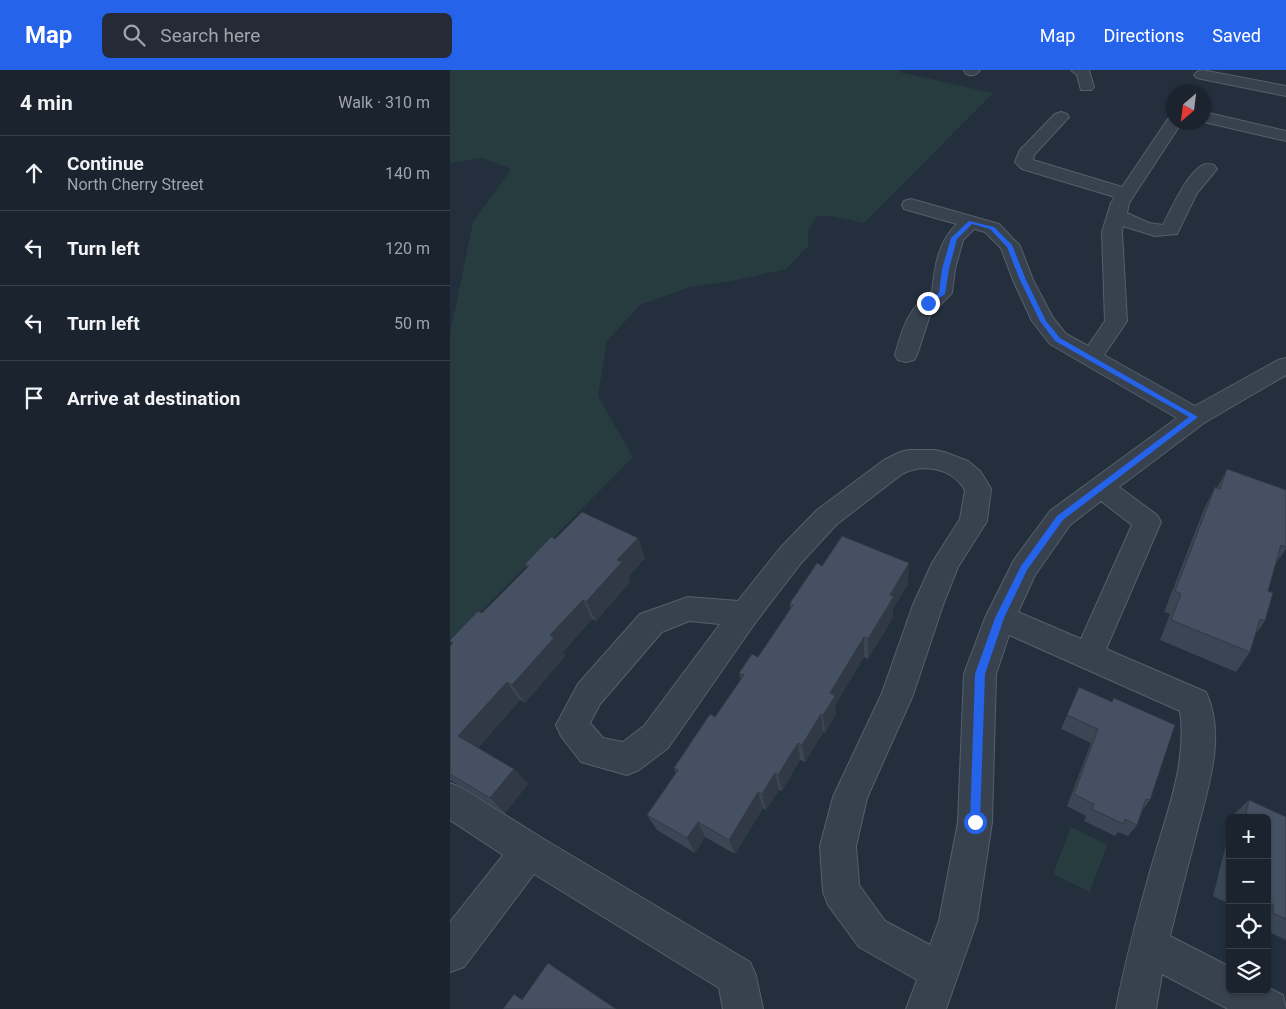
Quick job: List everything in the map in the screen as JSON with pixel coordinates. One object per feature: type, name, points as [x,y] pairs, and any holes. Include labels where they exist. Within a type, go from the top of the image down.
[{"type":"street","points":[[1079,70],[1084,73],[1086,87]]},
{"type":"street","points":[[1201,77],[1286,92]]},
{"type":"street","points":[[1061,117],[1026,154],[1024,162],[1028,165],[1126,194]]},
{"type":"street","points":[[1211,119],[1286,136]]},
{"type":"street","points":[[1091,358],[1116,321],[1112,232],[1120,203],[1169,130]]},
{"type":"street","points":[[1116,216],[1139,228],[1156,231],[1170,230],[1190,191],[1208,169]]},
{"type":"street","points":[[911,205],[992,228],[1010,246],[1023,280],[1043,321],[1058,339],[1194,417]]},
{"type":"street","points":[[906,355],[918,314],[928,303],[942,294],[954,238],[970,222]]},
{"type":"street","points":[[926,1009],[958,921],[975,822],[980,674],[1000,618],[1024,568],[1060,518],[1194,417],[1284,369]]},
{"type":"street","points":[[745,614],[688,609],[651,623],[589,694],[572,725],[593,751],[627,760],[656,737],[745,614],[791,555],[827,517],[893,467],[909,459],[935,459],[959,468],[971,478],[978,490],[973,521],[946,563],[928,605],[897,695],[850,797],[838,846],[841,892],[872,934],[940,972]]},
{"type":"street","points":[[1088,656],[1147,522],[1102,488]]},
{"type":"street","points":[[1000,618],[1195,702],[1199,719],[1196,762],[1149,946],[1136,1009]]},
{"type":"street","points":[[450,800],[529,851],[736,976],[743,1009]]},
{"type":"street","points":[[450,953],[529,851]]},
{"type":"street","points":[[1149,946],[1226,986]]},
{"type":"street","points":[[1241,994],[1269,1009]]},
{"type":"green space","points":[[450,70],[900,70],[899,72],[993,93],[864,223],[830,216],[817,216],[808,230],[808,246],[786,269],[733,281],[690,287],[640,305],[607,341],[598,396],[633,457],[450,643],[450,334],[473,222],[511,169],[482,158],[450,163]]},
{"type":"green space","points":[[1071,827],[1107,845],[1090,892],[1053,874]]},
{"type":"building","points":[[1227,469],[1286,490],[1286,547],[1281,545],[1268,591],[1273,593],[1265,621],[1260,619],[1250,652],[1171,620],[1181,594],[1175,591],[1215,487],[1220,489]]},
{"type":"building","points":[[582,512],[638,538],[617,560],[622,562],[586,602],[583,600],[550,635],[554,638],[512,685],[507,682],[458,736],[514,769],[490,798],[450,774],[450,646],[453,643],[450,640],[478,611],[482,613],[529,566],[525,564],[551,537],[555,539]]},
{"type":"building","points":[[842,536],[909,563],[890,595],[894,596],[868,639],[864,637],[830,693],[835,696],[823,715],[821,714],[802,745],[798,743],[778,775],[775,773],[762,794],[758,792],[729,840],[698,822],[687,838],[647,815],[678,770],[674,768],[710,714],[715,717],[744,675],[739,673],[752,654],[758,657],[793,605],[790,603],[817,563],[822,566]]},
{"type":"building","points":[[1079,687],[1112,702],[1114,698],[1175,725],[1150,800],[1146,799],[1137,825],[1125,819],[1124,824],[1092,809],[1094,804],[1074,794],[1098,729],[1067,715]]},
{"type":"building","points":[[1249,800],[1286,817],[1286,919],[1273,913],[1274,905],[1271,904],[1271,814],[1246,814]]},
{"type":"building","points":[[548,963],[616,1009],[503,1009],[514,994],[522,1000]]},
{"type":"route","points":[[928,303],[942,294],[954,238],[970,222],[992,228],[1010,246],[1023,280],[1043,321],[1058,339],[1194,417],[1060,518],[1024,568],[1000,618],[980,674],[975,822]]}]
